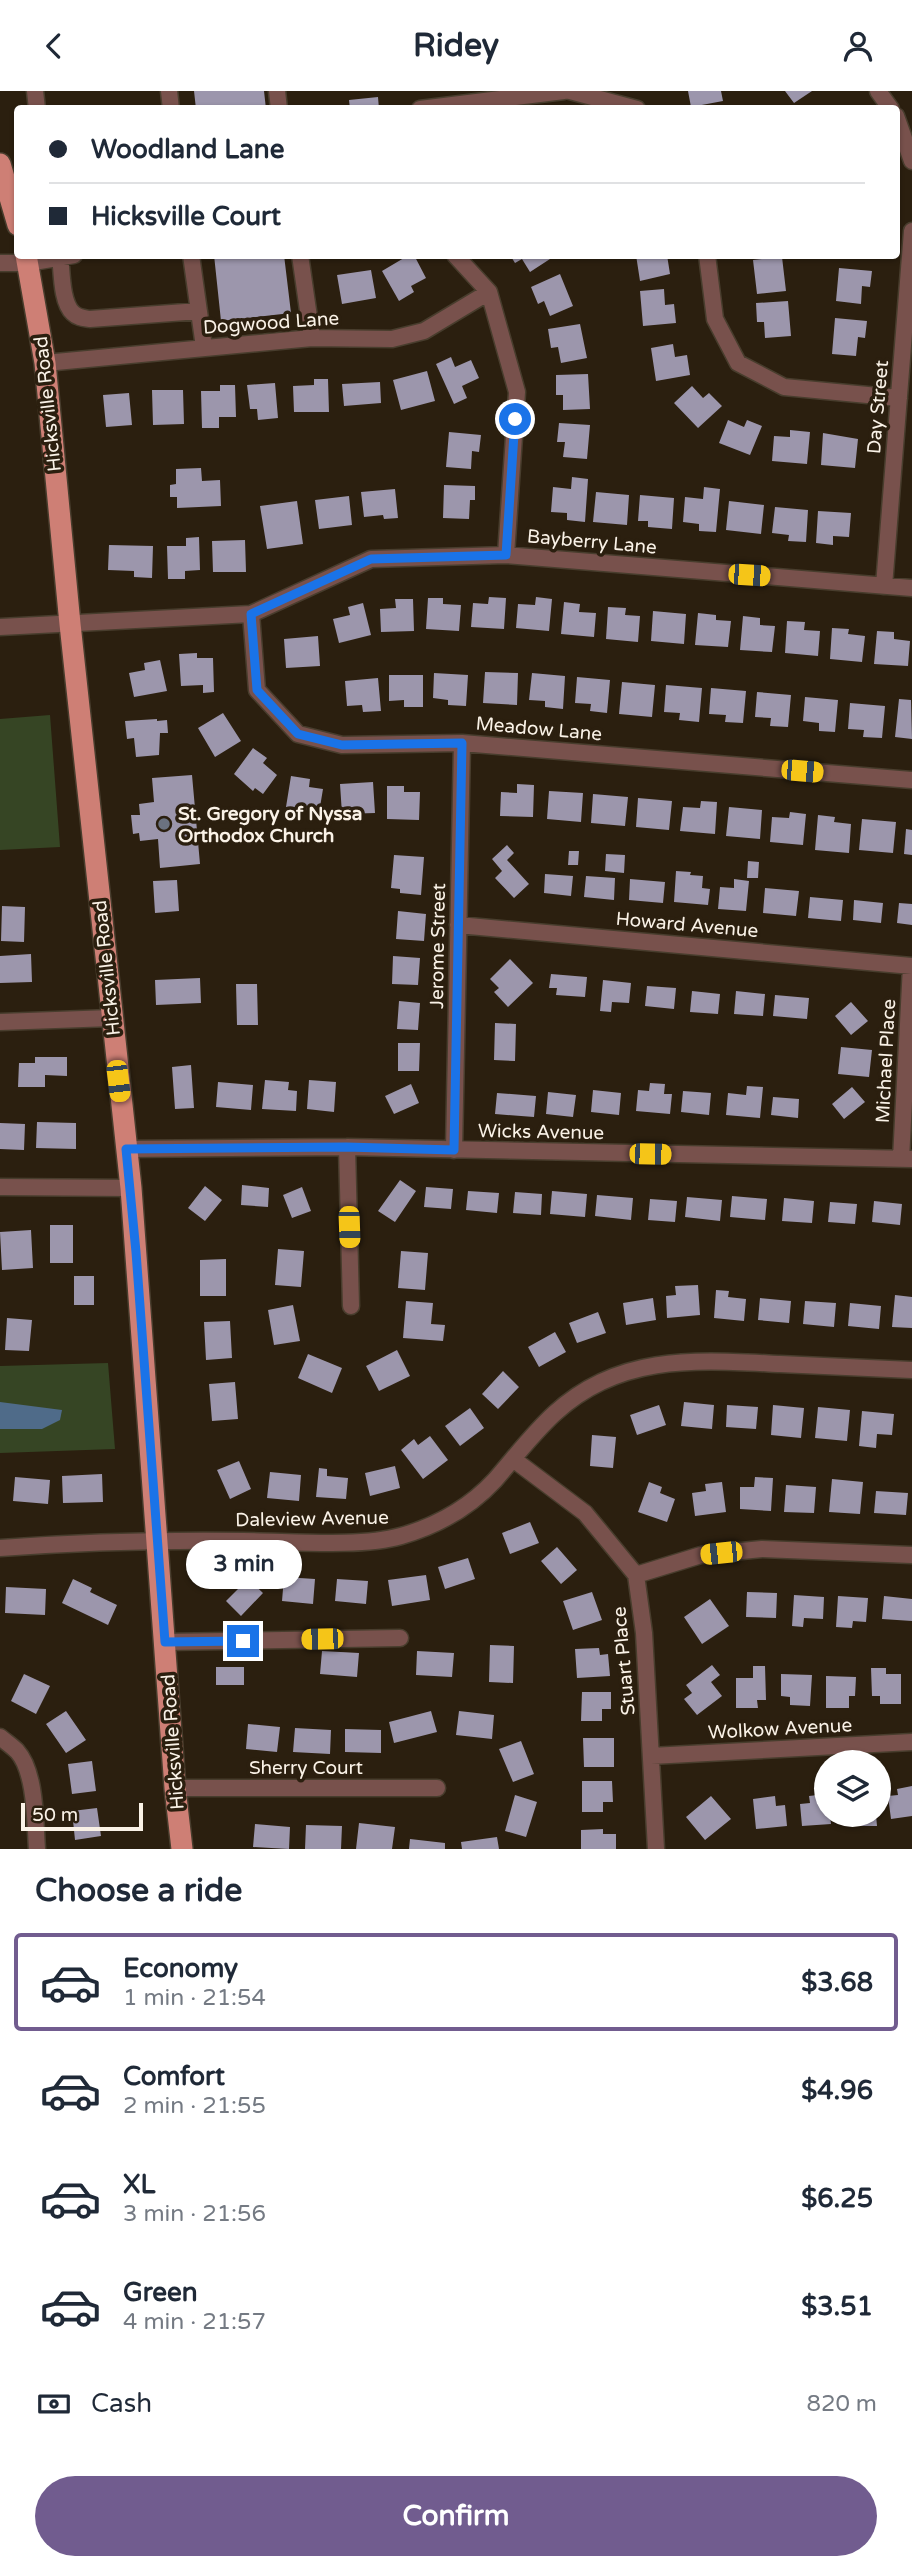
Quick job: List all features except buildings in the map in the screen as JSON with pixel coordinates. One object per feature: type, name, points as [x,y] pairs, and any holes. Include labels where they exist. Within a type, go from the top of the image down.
[{"type":"main road","points":[[0,164],[14,211]]},
{"type":"main road","name":"Hicksville Road","points":[[27,259],[45,363],[111,1018],[131,1188],[175,1788],[182,1849]]},
{"type":"street","points":[[451,105],[564,91]]},
{"type":"street","points":[[570,91],[622,105]]},
{"type":"street","points":[[900,127],[912,160]]},
{"type":"street","name":"Day Street","points":[[884,586],[912,231]]},
{"type":"street","points":[[0,263],[27,259]]},
{"type":"street","points":[[65,259],[66,297],[70,310],[76,317],[90,319],[199,311]]},
{"type":"street","points":[[192,259],[204,347]]},
{"type":"street","points":[[301,259],[312,338]]},
{"type":"street","points":[[459,259],[489,292],[517,392],[506,555]]},
{"type":"street","points":[[708,259],[715,319],[738,363],[784,387],[899,398]]},
{"type":"street","name":"Dogwood Lane","points":[[45,363],[312,338],[392,339],[425,331],[489,292]]},
{"type":"street","name":"Bayberry Lane","points":[[0,627],[251,614],[371,559],[506,555],[912,588]]},
{"type":"street","name":"Meadow Lane","points":[[251,614],[257,690],[298,734],[342,745],[462,743],[912,780]]},
{"type":"street","name":"Jerome Street","points":[[454,1150],[462,743]]},
{"type":"street","name":"Howard Avenue","points":[[458,925],[912,966]]},
{"type":"street","name":"Michael Place","points":[[907,1159],[912,966]]},
{"type":"street","points":[[0,1022],[111,1018]]},
{"type":"street","points":[[346,1147],[351,1306]]},
{"type":"street","name":"Wicks Avenue","points":[[126,1149],[346,1147],[907,1159]]},
{"type":"street","points":[[0,1187],[131,1188]]},
{"type":"street","name":"Daleview Avenue","points":[[0,1548],[157,1540],[383,1541],[421,1529],[457,1511],[485,1489],[556,1412],[581,1393],[617,1375],[654,1364],[697,1360],[912,1370]]},
{"type":"street","points":[[513,1459],[585,1513],[636,1575],[701,1555],[762,1549],[912,1555]]},
{"type":"street","name":"Stuart Place","points":[[636,1575],[644,1633],[656,1849]]},
{"type":"street","points":[[165,1642],[400,1638]]},
{"type":"street","points":[[0,1737],[18,1752],[26,1764],[34,1807],[37,1849]]},
{"type":"street","name":"Wolkow Avenue","points":[[651,1756],[912,1742]]},
{"type":"street","name":"Sherry Court","points":[[175,1788],[437,1788]]},
{"type":"green space","points":[[50,715],[60,847],[0,850],[0,719]]},
{"type":"green space","points":[[108,1363],[115,1449],[0,1453],[0,1366]]},
{"type":"water","points":[[0,1402],[62,1410],[60,1420],[42,1429],[0,1429]]},
{"type":"place","name":"St. Gregory of Nyssa Orthodox Church","points":[[164,824]]},
{"type":"route","points":[[243,1641],[165,1642],[126,1149],[346,1147],[454,1150],[462,743],[342,745],[298,734],[257,690],[251,614],[371,559],[506,555],[515,419]]}]
